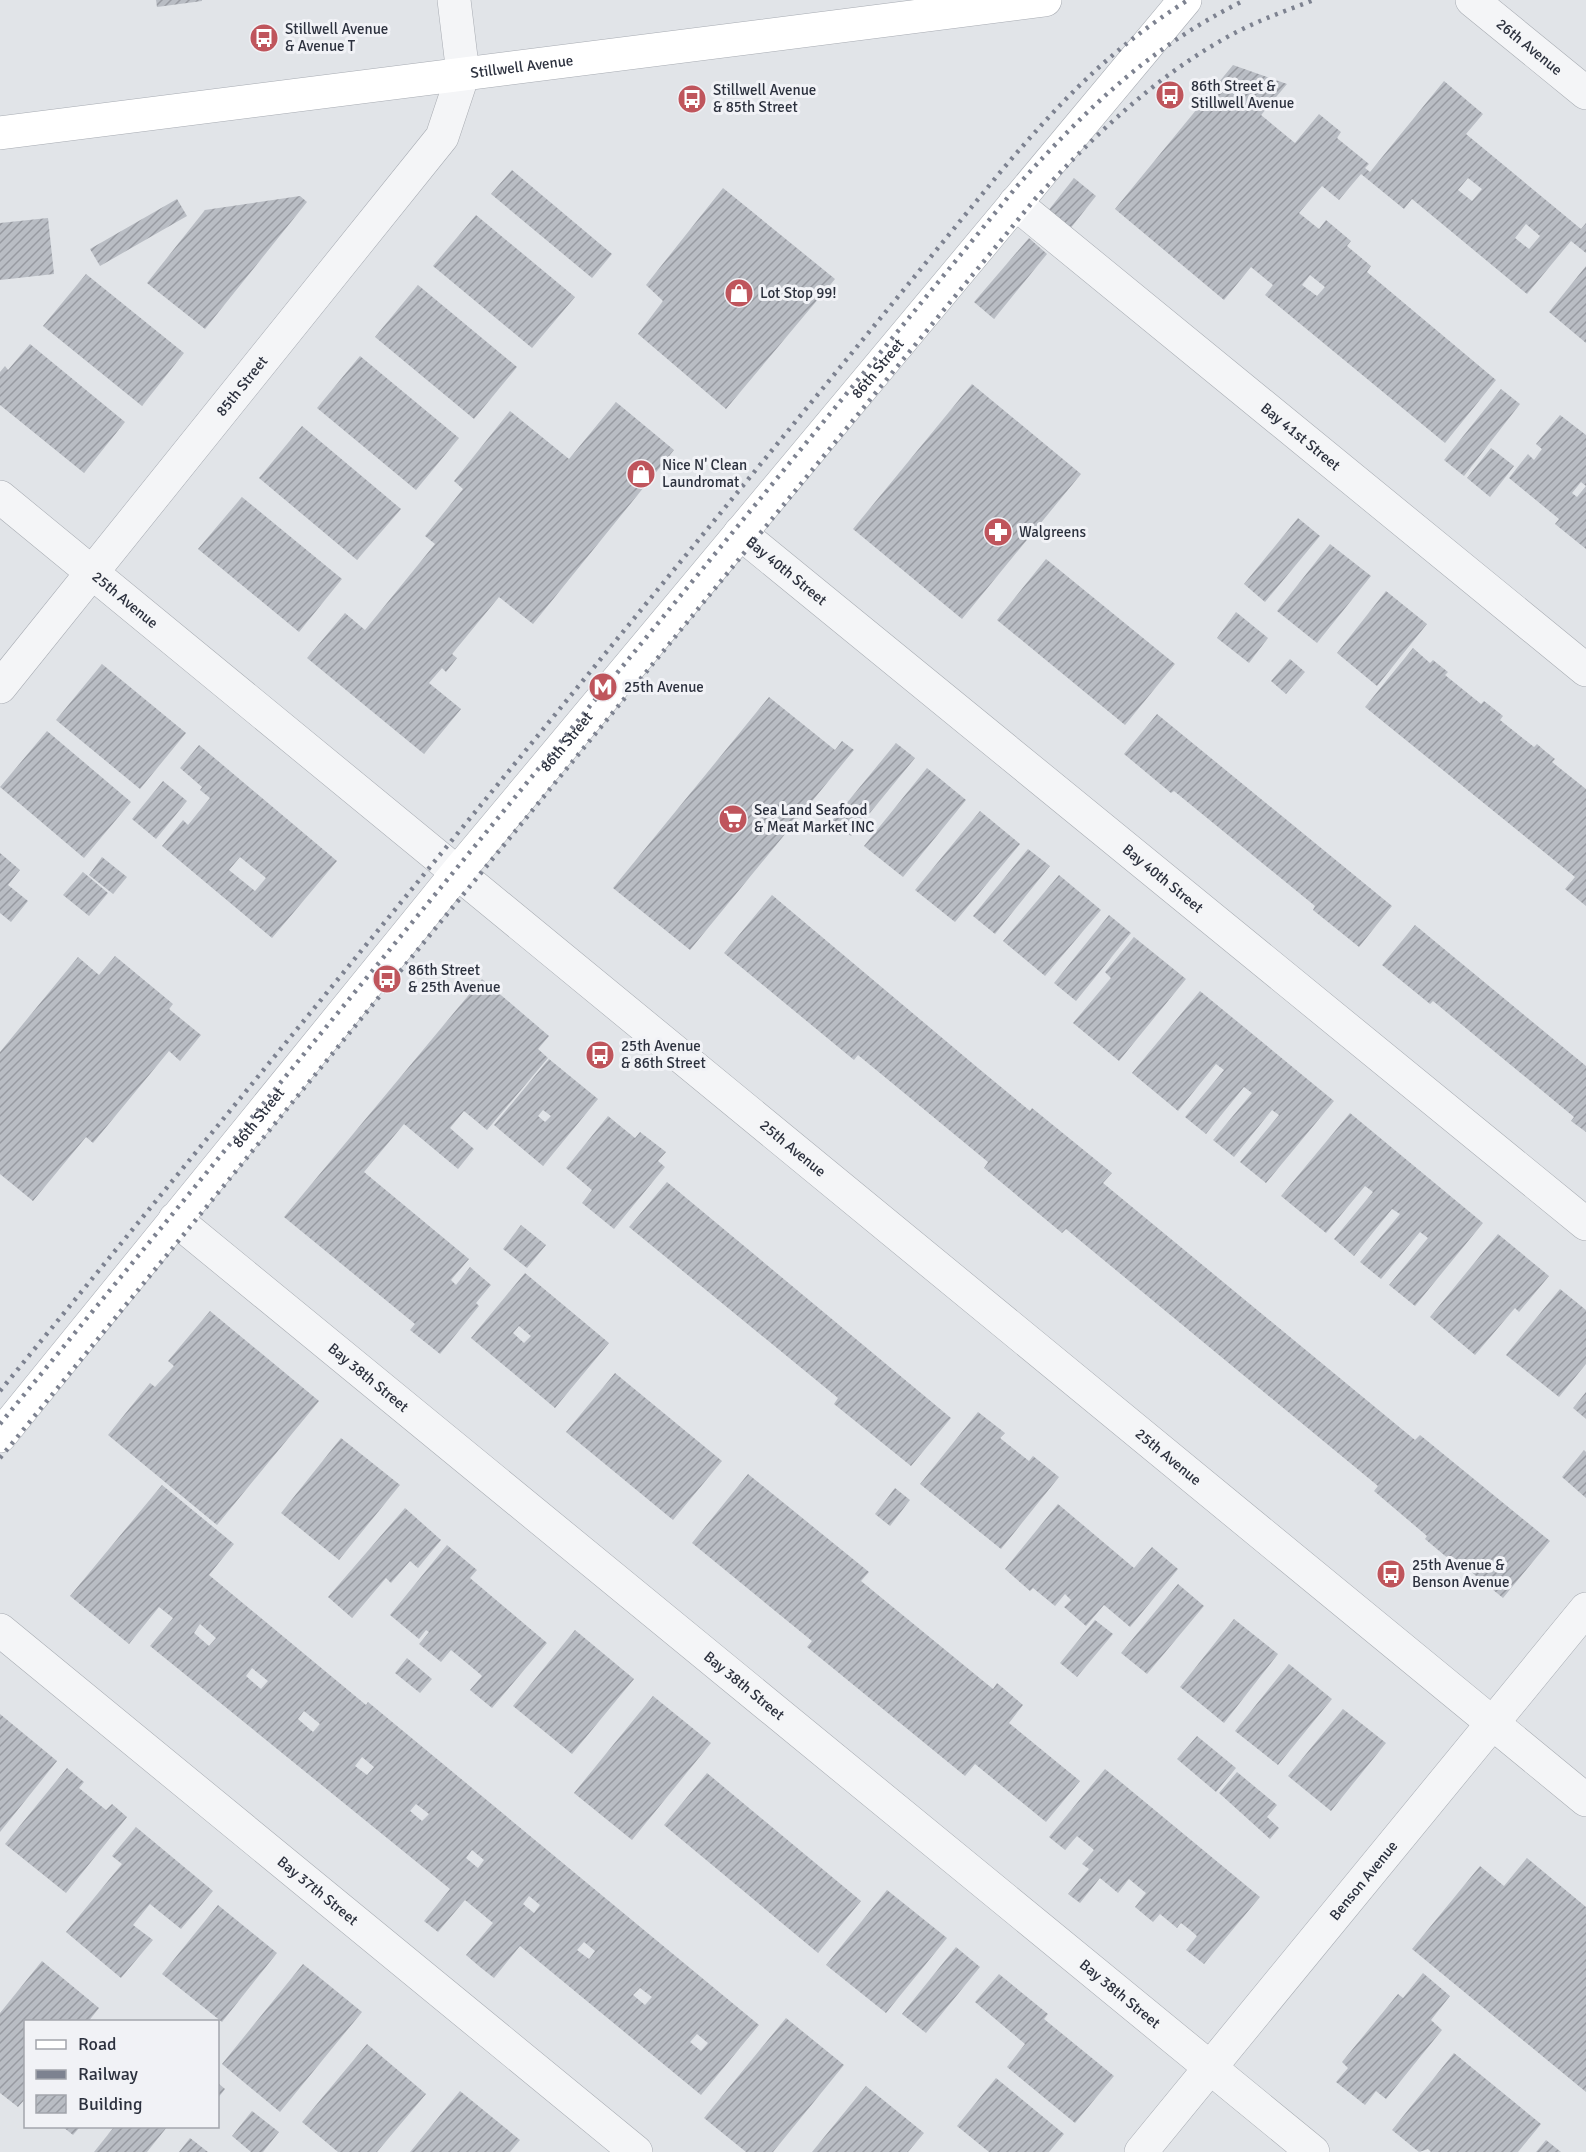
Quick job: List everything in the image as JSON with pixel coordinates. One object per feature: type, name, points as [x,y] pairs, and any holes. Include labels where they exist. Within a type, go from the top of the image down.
[{"type":"main road","name":"Stillwell Avenue","points":[[0,133],[1045,0]]},
{"type":"main road","name":"86th Street","points":[[0,1436],[457,873],[1185,0]]},
{"type":"street","points":[[454,0],[463,74]]},
{"type":"street","name":"26th Avenue","points":[[1472,0],[1586,93]]},
{"type":"street","name":"85th Street","points":[[0,687],[442,137],[463,74]]},
{"type":"street","name":"Bay 41st Street","points":[[1015,203],[1586,670]]},
{"type":"street","name":"25th Avenue","points":[[0,497],[1586,1800]]},
{"type":"street","name":"Bay 40th Street","points":[[740,533],[1586,1224]]},
{"type":"street","name":"Bay 38th Street","points":[[176,1219],[1313,2152]]},
{"type":"street","name":"Benson Avenue","points":[[1141,2152],[1586,1609]]},
{"type":"street","name":"Bay 37th Street","points":[[0,1630],[636,2152]]},
{"type":"building","points":[[156,0],[202,0],[202,1],[157,7]]},
{"type":"building","points":[[1233,65],[1287,84],[1261,115],[1295,143],[1319,114],[1341,132],[1337,138],[1369,164],[1365,168],[1370,172],[1444,81],[1483,114],[1466,134],[1581,229],[1586,223],[1586,253],[1571,241],[1527,294],[1412,199],[1404,209],[1361,174],[1339,200],[1322,186],[1299,213],[1319,229],[1326,220],[1351,241],[1347,246],[1371,266],[1367,272],[1496,380],[1445,443],[1265,295],[1273,285],[1251,267],[1224,300],[1115,209]],"holes":[[[1468,178],[1482,189],[1472,201],[1458,190]],[[1526,224],[1540,236],[1529,249],[1515,238]],[[1310,275],[1325,287],[1317,296],[1302,285]]]},
{"type":"building","points":[[512,170],[612,254],[592,278],[491,194]]},
{"type":"building","points":[[1074,178],[1096,196],[1066,234],[1044,216]]},
{"type":"building","name":"Lot Stop 99!","points":[[723,188],[835,279],[726,409],[638,334],[663,301],[646,285]]},
{"type":"building","points":[[300,196],[307,202],[205,329],[147,283],[205,210]]},
{"type":"building","points":[[177,199],[187,216],[100,266],[90,249]]},
{"type":"building","points":[[476,215],[575,297],[532,348],[433,266]]},
{"type":"building","points":[[48,218],[54,274],[0,280],[0,223]]},
{"type":"building","points":[[1029,238],[1047,254],[994,319],[974,302]]},
{"type":"building","points":[[1586,266],[1586,343],[1549,312]]},
{"type":"building","points":[[86,274],[184,353],[142,406],[43,326]]},
{"type":"building","points":[[418,285],[517,367],[474,419],[375,337]]},
{"type":"building","points":[[30,344],[125,422],[84,473],[0,405],[0,372],[5,366],[8,370]]},
{"type":"building","points":[[360,356],[459,438],[416,490],[317,408]]},
{"type":"building","name":"Walgreens","points":[[972,384],[1081,474],[962,619],[853,529]]},
{"type":"building","points":[[1501,389],[1520,404],[1464,476],[1444,460]]},
{"type":"building","points":[[616,402],[674,450],[533,624],[499,597],[452,654],[457,658],[446,672],[442,668],[429,683],[461,709],[424,754],[307,658],[345,613],[365,630],[435,544],[425,536],[463,489],[454,481],[510,411],[569,459]]},
{"type":"building","points":[[1560,415],[1586,435],[1586,486],[1586,549],[1555,524],[1559,519],[1509,478],[1528,454],[1534,460],[1542,449],[1536,444]],"holes":[[[1581,482],[1586,486],[1577,497],[1572,493]]]},
{"type":"building","points":[[302,426],[401,509],[357,560],[259,478]]},
{"type":"building","points":[[1491,448],[1514,466],[1490,497],[1467,478]]},
{"type":"building","points":[[242,497],[342,579],[299,632],[198,549]]},
{"type":"building","points":[[1298,518],[1320,536],[1265,602],[1244,584]]},
{"type":"building","points":[[1330,544],[1371,576],[1317,643],[1277,611]]},
{"type":"building","points":[[1046,559],[1175,664],[1125,725],[997,620]]},
{"type":"building","points":[[1386,591],[1427,624],[1377,686],[1337,653]]},
{"type":"building","points":[[1236,612],[1268,638],[1249,663],[1217,638]]},
{"type":"building","points":[[1413,648],[1430,663],[1433,660],[1448,672],[1445,675],[1481,704],[1484,701],[1503,716],[1500,720],[1534,747],[1537,744],[1555,759],[1552,762],[1586,789],[1586,906],[1565,889],[1575,877],[1365,707]]},
{"type":"building","points":[[1290,659],[1305,672],[1286,694],[1271,681]]},
{"type":"building","points":[[102,664],[186,733],[140,789],[56,720]]},
{"type":"building","name":"Sea Land Seafood & Meat Market INC","points":[[769,697],[835,750],[842,741],[854,750],[690,950],[613,888]]},
{"type":"building","points":[[1157,714],[1392,906],[1359,947],[1313,910],[1315,906],[1174,791],[1171,793],[1124,754]]},
{"type":"building","points":[[47,731],[131,802],[84,858],[0,787]]},
{"type":"building","points":[[896,743],[915,758],[851,836],[832,821]]},
{"type":"building","points":[[199,745],[337,861],[272,938],[162,846],[183,820],[188,825],[210,798],[200,790],[202,787],[180,768]],"holes":[[[240,857],[266,878],[255,891],[229,870]]]},
{"type":"building","points":[[927,768],[966,800],[903,877],[864,846]]},
{"type":"building","points":[[163,781],[187,801],[156,839],[132,819]]},
{"type":"building","points":[[980,811],[1020,844],[955,922],[915,890]]},
{"type":"building","points":[[1028,849],[1050,866],[995,934],[973,916]]},
{"type":"building","points":[[0,853],[20,870],[8,885],[28,901],[11,922],[0,913]]},
{"type":"building","points":[[102,857],[127,877],[113,894],[89,875]]},
{"type":"building","points":[[83,872],[108,893],[89,916],[63,895]]},
{"type":"building","points":[[1059,875],[1101,910],[1045,976],[1003,941]]},
{"type":"building","points":[[772,895],[1030,1111],[1032,1108],[1112,1173],[1103,1183],[1415,1440],[1420,1435],[1550,1541],[1503,1598],[1453,1557],[1450,1560],[1425,1539],[1427,1536],[1374,1491],[1378,1486],[1066,1229],[1062,1233],[984,1168],[988,1162],[858,1055],[854,1060],[724,953]]},
{"type":"building","points":[[1109,915],[1131,933],[1076,1001],[1054,983]]},
{"type":"building","points":[[1415,925],[1586,1066],[1586,1132],[1571,1121],[1574,1117],[1433,1001],[1430,1004],[1382,965]]},
{"type":"building","points":[[1134,937],[1186,979],[1119,1061],[1073,1023],[1111,978],[1105,972]]},
{"type":"building","points":[[115,956],[173,1004],[169,1009],[201,1035],[180,1061],[169,1051],[93,1143],[86,1137],[33,1201],[0,1174],[0,1052],[78,957],[99,975]]},
{"type":"building","points":[[482,979],[549,1036],[538,1049],[548,1058],[487,1130],[464,1111],[450,1128],[474,1149],[458,1169],[404,1124],[364,1172],[469,1259],[451,1280],[456,1285],[470,1267],[491,1285],[476,1303],[479,1306],[440,1354],[410,1330],[415,1324],[284,1217]]},
{"type":"building","points":[[1200,991],[1334,1101],[1266,1183],[1240,1162],[1279,1115],[1272,1110],[1234,1157],[1213,1140],[1252,1093],[1244,1087],[1206,1134],[1185,1117],[1224,1070],[1216,1064],[1178,1111],[1132,1073]]},
{"type":"building","points":[[549,1059],[598,1099],[543,1166],[494,1125]],"holes":[[[543,1110],[551,1116],[545,1122],[538,1116]]]},
{"type":"building","points":[[1350,1113],[1483,1223],[1415,1306],[1389,1285],[1428,1238],[1420,1232],[1381,1279],[1360,1262],[1400,1214],[1392,1209],[1354,1256],[1334,1239],[1373,1192],[1365,1186],[1326,1233],[1281,1196]]},
{"type":"building","points":[[608,1116],[635,1138],[640,1132],[666,1152],[658,1161],[665,1167],[614,1229],[582,1203],[592,1190],[566,1168]]},
{"type":"building","points":[[667,1182],[951,1418],[911,1466],[834,1404],[838,1398],[629,1227]]},
{"type":"building","points":[[521,1225],[546,1245],[527,1268],[503,1249]]},
{"type":"building","points":[[1498,1234],[1549,1276],[1519,1312],[1515,1308],[1475,1355],[1430,1317]]},
{"type":"building","points":[[525,1273],[609,1343],[555,1408],[471,1338]],"holes":[[[519,1326],[531,1336],[524,1343],[513,1333]]]},
{"type":"building","points":[[1560,1289],[1586,1310],[1586,1364],[1559,1397],[1506,1355]]},
{"type":"building","points":[[210,1311],[319,1401],[217,1525],[108,1435],[150,1383],[155,1387],[174,1366],[168,1361]]},
{"type":"building","points":[[615,1373],[722,1461],[673,1520],[566,1432]]},
{"type":"building","points":[[1586,1392],[1586,1419],[1573,1408]]},
{"type":"building","points":[[978,1412],[1005,1433],[1000,1438],[1029,1461],[1033,1456],[1059,1477],[1001,1549],[920,1484]]},
{"type":"building","points":[[341,1438],[400,1485],[339,1560],[281,1513]]},
{"type":"building","points":[[1584,1450],[1586,1452],[1586,1498],[1562,1477]]},
{"type":"building","points":[[748,1474],[869,1572],[861,1581],[993,1689],[997,1683],[1023,1705],[1009,1723],[1080,1781],[1046,1822],[975,1764],[965,1776],[807,1647],[812,1641],[692,1543]]},
{"type":"building","points":[[162,1485],[234,1544],[209,1575],[366,1705],[368,1702],[759,2025],[701,2095],[520,1946],[494,1978],[466,1955],[493,1923],[465,1900],[438,1932],[424,1921],[450,1889],[150,1646],[173,1618],[159,1607],[129,1644],[70,1596]],"holes":[[[200,1624],[216,1638],[209,1646],[194,1633]],[[252,1668],[268,1681],[261,1689],[246,1676]],[[304,1711],[320,1724],[313,1732],[298,1719]],[[362,1757],[374,1767],[367,1775],[355,1766]],[[416,1804],[429,1814],[422,1821],[410,1811]],[[472,1850],[484,1860],[478,1868],[466,1858]],[[529,1896],[540,1905],[534,1913],[523,1904]],[[584,1942],[595,1951],[589,1959],[577,1950]],[[640,1988],[652,1997],[645,2005],[633,1995]],[[697,2034],[708,2043],[701,2051],[690,2042]]]},
{"type":"building","points":[[895,1488],[910,1500],[890,1526],[875,1514]]},
{"type":"building","points":[[1058,1504],[1134,1568],[1152,1547],[1178,1569],[1130,1627],[1104,1605],[1086,1626],[1064,1607],[1071,1600],[1065,1594],[1055,1606],[1033,1588],[1030,1591],[1005,1569]]},
{"type":"building","points":[[405,1508],[441,1540],[418,1568],[410,1561],[391,1583],[386,1578],[352,1618],[328,1597]]},
{"type":"building","points":[[447,1545],[477,1570],[470,1578],[547,1643],[492,1708],[470,1690],[482,1676],[480,1674],[451,1650],[441,1662],[419,1644],[429,1632],[426,1630],[419,1639],[390,1615]]},
{"type":"building","points":[[1178,1584],[1204,1606],[1147,1674],[1121,1653]]},
{"type":"building","points":[[1234,1619],[1278,1654],[1224,1723],[1180,1687]]},
{"type":"building","points":[[1095,1620],[1113,1634],[1077,1677],[1060,1663]]},
{"type":"building","points":[[575,1630],[634,1679],[572,1754],[513,1706]]},
{"type":"building","points":[[407,1658],[432,1679],[420,1693],[395,1673]]},
{"type":"building","points":[[1289,1664],[1332,1699],[1278,1765],[1235,1731]]},
{"type":"building","points":[[653,1696],[711,1743],[632,1840],[574,1793]]},
{"type":"building","points":[[1343,1709],[1386,1743],[1331,1811],[1288,1776]]},
{"type":"building","points":[[0,1714],[57,1761],[0,1832]]},
{"type":"building","points":[[1197,1736],[1236,1768],[1216,1792],[1177,1759]]},
{"type":"building","points":[[67,1768],[84,1782],[79,1788],[106,1810],[112,1804],[127,1817],[66,1893],[5,1844]]},
{"type":"building","points":[[1105,1769],[1260,1897],[1204,1964],[1186,1950],[1197,1936],[1190,1930],[1181,1923],[1177,1928],[1160,1914],[1153,1922],[1135,1907],[1146,1893],[1129,1879],[1118,1893],[1100,1878],[1080,1903],[1068,1894],[1089,1869],[1082,1864],[1094,1850],[1077,1836],[1065,1850],[1049,1837]]},
{"type":"building","points":[[1237,1772],[1277,1805],[1267,1817],[1279,1828],[1270,1839],[1219,1793]]},
{"type":"building","points":[[707,1773],[861,1901],[818,1953],[664,1825]]},
{"type":"building","points":[[136,1827],[213,1891],[181,1929],[150,1904],[133,1925],[153,1940],[121,1978],[66,1932],[122,1864],[112,1856]]},
{"type":"building","points":[[1527,1858],[1586,1907],[1586,2092],[1412,1949],[1480,1866],[1504,1886]]},
{"type":"building","points":[[887,1890],[947,1938],[886,2013],[826,1965]]},
{"type":"building","points":[[218,1905],[277,1953],[222,2022],[162,1974]]},
{"type":"building","points":[[956,1947],[980,1967],[926,2033],[902,2014]]},
{"type":"building","points":[[42,1961],[99,2008],[90,2020],[24,2020],[24,2100],[18,2107],[0,2093],[0,2013]]},
{"type":"building","points":[[303,1964],[362,2012],[280,2112],[222,2064]]},
{"type":"building","points":[[1423,1973],[1450,1996],[1431,2020],[1442,2030],[1386,2099],[1376,2091],[1365,2105],[1336,2082],[1348,2068],[1342,2062],[1398,1994],[1403,1998]]},
{"type":"building","points":[[999,1974],[1048,2014],[1044,2019],[1114,2076],[1075,2123],[1007,2067],[1025,2044],[975,2002]]},
{"type":"building","points":[[786,2018],[844,2065],[773,2152],[746,2152],[704,2118]]},
{"type":"building","points":[[367,2044],[426,2094],[377,2152],[338,2152],[302,2122]]},
{"type":"building","points":[[1454,2053],[1541,2124],[1518,2152],[1431,2152],[1428,2149],[1419,2152],[1392,2130]]},
{"type":"building","points":[[996,2078],[1064,2134],[1049,2152],[989,2152],[957,2126]]},
{"type":"building","points":[[219,2084],[225,2089],[219,2097]]},
{"type":"building","points":[[866,2086],[924,2133],[908,2152],[812,2152]]},
{"type":"building","points":[[460,2091],[520,2140],[510,2152],[410,2152]]},
{"type":"building","points":[[252,2111],[279,2132],[263,2152],[251,2152],[232,2136]]},
{"type":"building","points":[[64,2128],[79,2128],[73,2135]]},
{"type":"building","points":[[113,2128],[166,2128],[147,2152],[94,2152]]},
{"type":"building","points":[[190,2138],[208,2152],[179,2152]]},
{"type":"building","points":[[1546,2140],[1561,2152],[1536,2152]]},
{"type":"railway","points":[[0,1391],[1002,170],[1066,99],[1110,57],[1188,0]]},
{"type":"railway","points":[[0,1424],[1018,185],[1122,80],[1180,37],[1245,0]]},
{"type":"railway","points":[[0,1458],[1035,199],[1122,112],[1170,74],[1233,34],[1314,0]]},
{"type":"place","name":"Stillwell Avenue & Avenue T","points":[[264,38]]},
{"type":"place","name":"86th Street & Stillwell Avenue","points":[[1170,95]]},
{"type":"place","name":"Stillwell Avenue & 85th Street","points":[[692,99]]},
{"type":"place","name":"Lot Stop 99!","points":[[739,293]]},
{"type":"place","name":"Nice N' Clean Laundromat","points":[[641,474]]},
{"type":"place","name":"Walgreens","points":[[998,532]]},
{"type":"place","name":"25th Avenue","points":[[603,687]]},
{"type":"place","name":"Sea Land Seafood & Meat Market INC","points":[[733,819]]},
{"type":"place","name":"86th Street & 25th Avenue","points":[[387,979]]},
{"type":"place","name":"25th Avenue & 86th Street","points":[[600,1055]]},
{"type":"place","name":"25th Avenue & Benson Avenue","points":[[1391,1574]]}]
